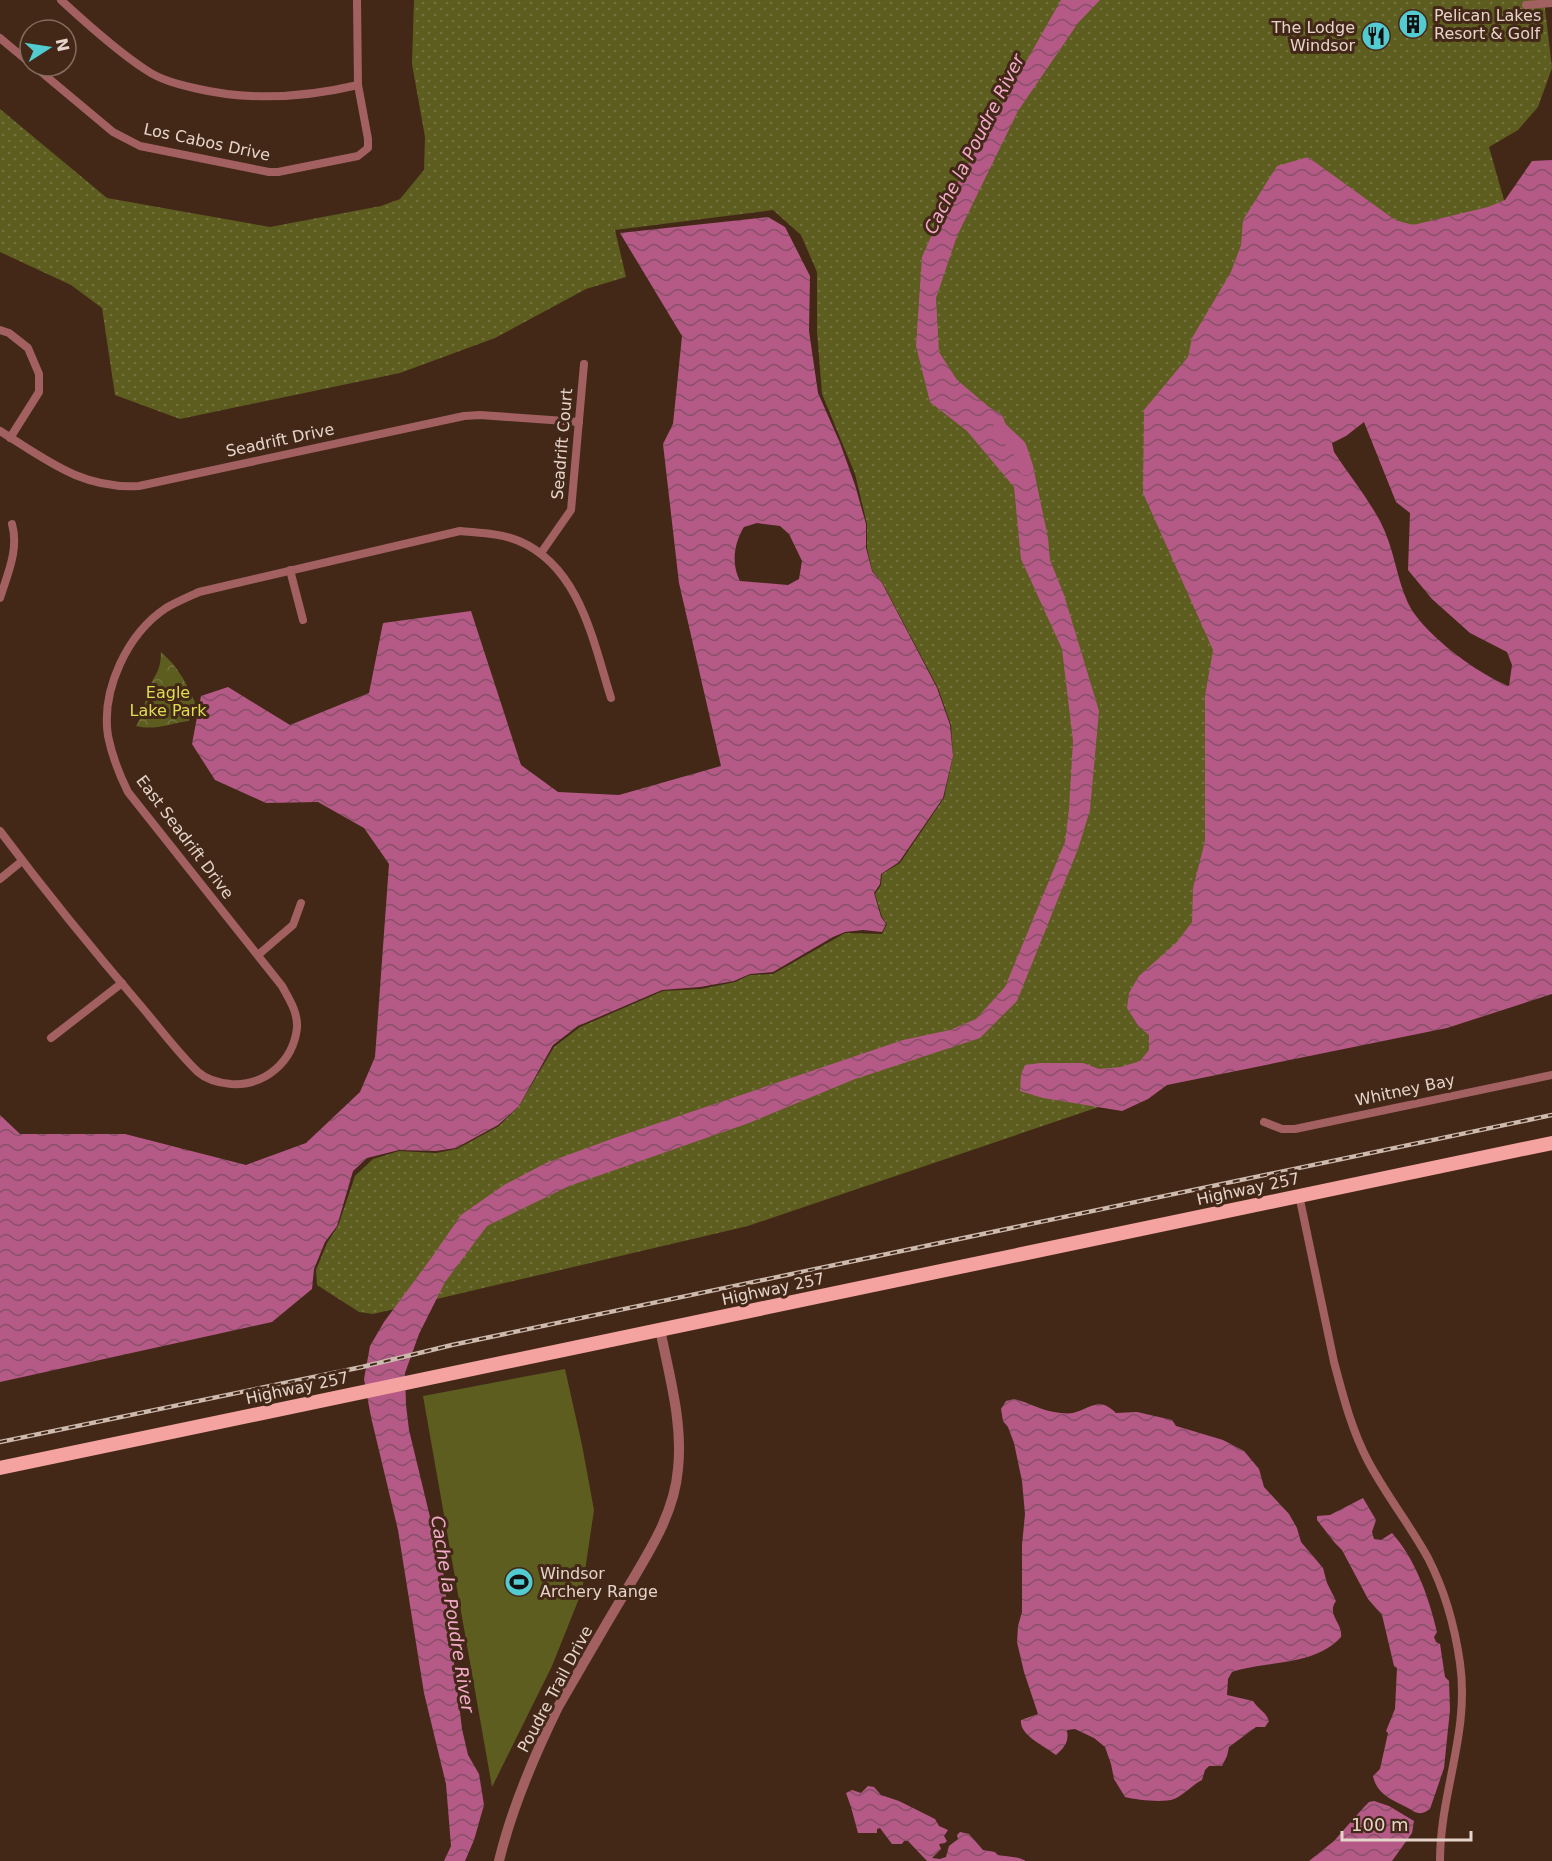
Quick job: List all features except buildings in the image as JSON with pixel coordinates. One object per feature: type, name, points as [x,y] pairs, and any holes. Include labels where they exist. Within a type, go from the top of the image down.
[{"type":"main road","name":"Highway 257","points":[[0,1468],[1552,1143]]},
{"type":"street","points":[[61,0],[147,71],[171,82],[216,93],[252,97],[329,92],[358,85],[357,0]]},
{"type":"street","points":[[1526,5],[1552,3]]},
{"type":"street","points":[[0,38],[18,53]]},
{"type":"street","name":"Los Cabos Drive","points":[[48,78],[113,132],[140,146],[269,172],[358,156],[364,152],[368,148],[368,139],[358,85]]},
{"type":"street","points":[[0,330],[9,333],[28,348],[39,374],[39,392],[10,438]]},
{"type":"street","name":"Seadrift Court","points":[[541,553],[571,510],[584,364]]},
{"type":"street","name":"Seadrift Drive","points":[[0,431],[68,473],[94,483],[118,487],[139,486],[464,416],[480,415],[579,423]]},
{"type":"street","points":[[0,597],[4,571],[15,536],[12,524]]},
{"type":"street","name":"East Seadrift Drive","points":[[0,831],[122,983],[199,1073],[217,1083],[243,1084],[263,1079],[279,1068],[291,1048],[297,1027],[294,1005],[258,955],[128,792],[114,761],[108,734],[108,704],[117,672],[128,648],[143,629],[165,609],[199,592],[460,531],[502,536],[518,541],[541,553],[565,578],[581,608],[611,698]]},
{"type":"street","points":[[290,570],[303,620]]},
{"type":"street","points":[[0,879],[22,861]]},
{"type":"street","points":[[258,955],[293,926],[301,903]]},
{"type":"street","points":[[51,1038],[122,983]]},
{"type":"street","name":"Whitney Bay","points":[[1264,1122],[1282,1129],[1295,1129],[1552,1075]]},
{"type":"street","points":[[1299,1195],[1344,1399],[1369,1462],[1429,1560],[1456,1640],[1462,1681],[1462,1721],[1442,1823],[1440,1861]]},
{"type":"street","name":"Poudre Trail Drive","points":[[499,1861],[517,1802],[544,1735],[658,1536],[672,1503],[678,1470],[679,1437],[660,1329]]},
{"type":"green space","points":[[414,0],[1544,0],[1552,68],[1538,107],[1518,130],[1489,147],[1509,218],[1389,232],[1230,646],[1209,950],[1143,1092],[748,1226],[373,1314],[359,1312],[317,1285],[316,1270],[327,1243],[338,1226],[355,1176],[373,1159],[399,1151],[436,1153],[457,1149],[499,1126],[519,1106],[554,1047],[580,1027],[663,991],[701,989],[735,982],[750,975],[773,974],[845,933],[882,934],[887,924],[882,917],[875,894],[881,885],[882,874],[900,863],[944,798],[953,756],[951,725],[938,688],[883,584],[872,570],[867,548],[867,524],[855,474],[822,394],[817,332],[817,272],[801,235],[773,210],[615,230],[626,277],[586,289],[495,338],[400,373],[180,419],[115,395],[102,308],[71,285],[0,252],[0,109],[107,198],[270,227],[381,206],[400,199],[424,170],[425,137],[412,64]]},
{"type":"green space","name":"Eagle Lake Park","points":[[161,652],[181,675],[195,702],[189,721],[157,727],[136,726],[158,670]]},
{"type":"green space","name":"Windsor Archery Range","points":[[565,1369],[594,1510],[582,1591],[552,1666],[492,1787],[423,1396]]},
{"type":"water","points":[[1061,0],[1100,0],[1078,23],[1018,111],[957,236],[936,298],[939,352],[957,380],[1002,415],[1013,442],[1033,466],[1048,538],[1050,560],[1064,595],[1099,711],[1090,810],[1078,849],[1017,1001],[980,1038],[855,1079],[749,1123],[569,1186],[487,1226],[445,1282],[419,1334],[405,1373],[406,1405],[409,1430],[443,1571],[462,1729],[468,1755],[479,1774],[484,1805],[465,1861],[444,1861],[451,1846],[446,1784],[424,1693],[398,1530],[364,1379],[370,1346],[384,1322],[461,1215],[504,1185],[546,1163],[903,1040],[950,1030],[976,1019],[1005,987],[1065,842],[1073,741],[1062,649],[1021,559],[1014,487],[967,431],[930,402],[916,346],[922,257],[944,207]]},
{"type":"water","points":[[1308,157],[1395,220],[1413,225],[1488,207],[1505,200],[1532,161],[1552,160],[1552,994],[1447,1028],[1167,1085],[1148,1099],[1122,1111],[1043,1098],[1020,1091],[1021,1075],[1025,1065],[1083,1063],[1099,1069],[1121,1067],[1140,1061],[1149,1050],[1149,1035],[1139,1027],[1127,1008],[1129,993],[1139,976],[1177,942],[1192,922],[1193,888],[1205,841],[1205,696],[1213,650],[1143,493],[1144,410],[1188,357],[1192,338],[1231,272],[1241,245],[1243,220],[1277,166]],"holes":[[[1364,422],[1396,502],[1410,513],[1408,570],[1432,599],[1470,633],[1507,652],[1512,665],[1509,686],[1483,673],[1452,652],[1415,615],[1404,593],[1385,531],[1364,495],[1334,452],[1332,443],[1346,436]]]},
{"type":"water","points":[[768,217],[785,227],[810,276],[809,331],[818,393],[855,485],[866,524],[866,548],[872,571],[882,583],[937,688],[950,725],[953,756],[943,798],[899,862],[881,874],[880,884],[874,893],[881,917],[886,924],[882,932],[863,930],[845,932],[773,972],[750,974],[734,981],[700,987],[662,990],[578,1026],[553,1045],[519,1106],[498,1125],[456,1148],[436,1151],[399,1150],[367,1158],[353,1171],[337,1226],[325,1242],[314,1269],[312,1289],[272,1322],[0,1382],[0,1115],[20,1134],[125,1134],[246,1165],[306,1143],[360,1092],[375,1057],[389,864],[364,828],[318,802],[266,803],[215,780],[192,744],[201,696],[228,687],[290,725],[369,693],[383,623],[471,611],[521,765],[558,792],[619,795],[721,766],[679,583],[663,444],[673,424],[682,336],[620,233]],"holes":[[[757,523],[780,526],[789,534],[802,561],[799,579],[788,585],[740,581],[735,568],[735,554],[744,527]]]},
{"type":"water","points":[[1014,1399],[1044,1410],[1061,1413],[1073,1413],[1100,1404],[1116,1413],[1137,1412],[1172,1420],[1176,1426],[1223,1440],[1244,1451],[1259,1469],[1264,1487],[1289,1514],[1297,1528],[1301,1542],[1323,1568],[1336,1601],[1333,1611],[1340,1627],[1341,1637],[1330,1647],[1304,1658],[1232,1672],[1228,1679],[1227,1695],[1253,1701],[1269,1721],[1265,1727],[1256,1727],[1229,1747],[1222,1766],[1209,1766],[1202,1780],[1174,1799],[1157,1801],[1125,1797],[1114,1779],[1105,1747],[1094,1738],[1075,1729],[1067,1730],[1066,1744],[1056,1755],[1028,1735],[1021,1725],[1021,1720],[1038,1714],[1017,1642],[1022,1612],[1022,1545],[1025,1514],[1022,1481],[1014,1443],[1003,1421],[1001,1409],[1006,1401]]},
{"type":"water","points":[[1363,1498],[1376,1520],[1372,1532],[1374,1539],[1381,1540],[1392,1533],[1415,1567],[1430,1606],[1437,1632],[1434,1637],[1440,1644],[1445,1677],[1449,1681],[1450,1710],[1444,1768],[1430,1809],[1423,1813],[1416,1812],[1391,1799],[1375,1783],[1373,1776],[1380,1769],[1388,1733],[1386,1731],[1395,1709],[1397,1668],[1394,1666],[1382,1615],[1368,1599],[1342,1550],[1317,1520],[1317,1516],[1330,1515]]},
{"type":"water","points":[[868,1786],[874,1787],[881,1795],[899,1801],[935,1819],[939,1826],[948,1830],[944,1836],[947,1841],[939,1844],[941,1849],[932,1858],[946,1857],[949,1846],[958,1839],[957,1835],[960,1832],[969,1834],[983,1850],[1026,1861],[927,1861],[908,1841],[902,1844],[892,1844],[880,1828],[877,1829],[877,1833],[858,1833],[846,1793],[852,1790],[861,1793]]},
{"type":"water","points":[[1374,1801],[1389,1806],[1414,1821],[1412,1833],[1392,1861],[1309,1861],[1334,1841],[1369,1802]]},
{"type":"waterway","name":"Cache la Poudre River","points":[[1000,429],[1019,447],[1026,468]]},
{"type":"railway","points":[[0,1442],[1552,1115]]},
{"type":"place","name":"Pelican Lakes Resort & Golf","points":[[1413,24]]},
{"type":"place","name":"The Lodge Windsor","points":[[1376,36]]},
{"type":"place","name":"Windsor Archery Range","points":[[519,1582]]}]
